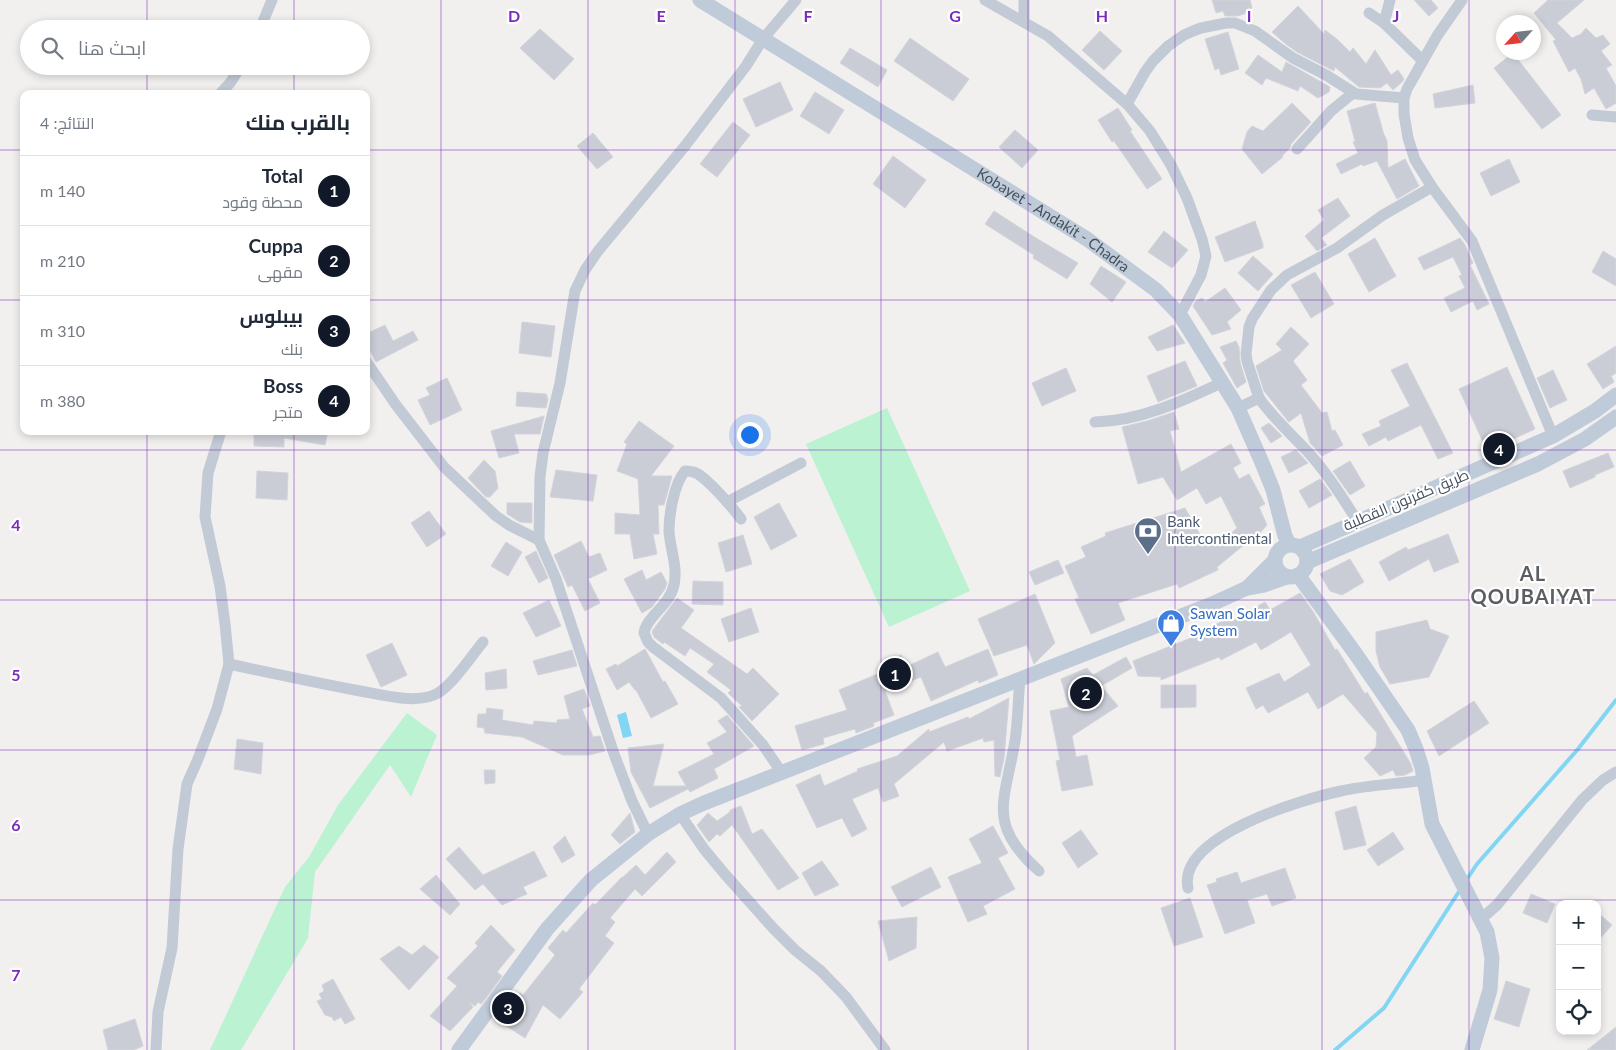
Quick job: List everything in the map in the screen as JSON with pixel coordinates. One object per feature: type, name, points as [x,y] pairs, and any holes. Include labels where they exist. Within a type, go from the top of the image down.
[{"type":"main road","name":"Kobayet - Andakit - Chadra","points":[[700,0],[1087,239],[1156,290],[1180,315],[1238,408],[1263,465],[1277,504],[1285,536],[1295,546]]},
{"type":"main road","name":"طريق كفرنون القطلبة","points":[[1295,546],[1553,436],[1595,412],[1616,395]]},
{"type":"main road","points":[[1307,562],[1538,464],[1585,439],[1616,417]]},
{"type":"main road","points":[[459,1050],[547,929],[590,880],[648,834],[680,814],[1212,604],[1248,588],[1293,576],[1306,567],[1306,556],[1295,546],[1284,546],[1279,549],[1275,560],[1248,588]]},
{"type":"main road","points":[[1275,560],[1278,570],[1293,576],[1371,676],[1408,730],[1419,758],[1434,827],[1480,917],[1489,939],[1492,967],[1490,990],[1472,1050]]},
{"type":"street","points":[[264,20],[272,0]]},
{"type":"street","points":[[648,834],[632,801],[614,754],[556,579],[540,540],[540,477],[543,453],[560,383],[575,291],[585,270],[598,251],[685,146],[746,66],[763,39],[796,0]]},
{"type":"street","points":[[985,0],[1048,36],[1127,104],[1150,132],[1171,165],[1187,198],[1206,256],[1201,275],[1180,315]]},
{"type":"street","points":[[1024,0],[1024,21]]},
{"type":"street","points":[[1384,23],[1390,0]]},
{"type":"street","points":[[1462,0],[1437,36],[1407,89],[1404,98],[1405,126],[1411,150],[1419,168],[1459,221],[1476,249],[1500,312],[1553,436]]},
{"type":"street","points":[[1368,13],[1384,23],[1424,61]]},
{"type":"street","points":[[1127,104],[1145,72],[1168,46],[1193,30],[1226,23],[1235,23],[1255,30],[1282,52],[1341,84],[1353,93],[1404,98]]},
{"type":"street","points":[[224,90],[235,75]]},
{"type":"street","points":[[1297,149],[1331,111],[1353,93]]},
{"type":"street","points":[[1592,114],[1616,117]]},
{"type":"street","points":[[1357,520],[1328,477],[1259,398],[1247,361],[1248,335],[1252,319],[1271,290],[1288,275],[1337,248],[1384,215],[1432,187]]},
{"type":"street","points":[[370,366],[400,411],[444,467],[496,516],[509,525],[540,540]]},
{"type":"street","points":[[1095,422],[1119,420],[1142,415],[1194,396],[1223,382]]},
{"type":"street","points":[[1238,408],[1259,398]]},
{"type":"street","points":[[156,1050],[158,1012],[172,948],[178,849],[187,784],[217,709],[229,664],[220,586],[205,517],[208,473],[220,435]]},
{"type":"street","points":[[727,502],[801,463]]},
{"type":"street","points":[[741,519],[727,502],[696,472],[685,471],[676,487],[670,521],[670,540],[675,562],[674,586],[664,605],[646,625],[644,633],[648,642],[653,647],[721,698],[763,745],[782,773]]},
{"type":"street","points":[[229,664],[298,680],[399,697],[425,697],[435,695],[444,689],[483,642]]},
{"type":"street","points":[[1020,679],[1015,740],[1002,811],[1005,825],[1018,849],[1039,871]]},
{"type":"street","points":[[1480,917],[1497,905],[1582,800],[1602,780],[1616,772]]},
{"type":"street","points":[[1188,888],[1188,874],[1196,859],[1211,843],[1226,833],[1279,809],[1341,791],[1424,780]]},
{"type":"street","points":[[680,814],[704,849],[723,872],[773,928],[821,971],[846,997],[885,1050]]},
{"type":"green space","points":[[887,408],[970,591],[889,627],[806,444]]},
{"type":"green space","points":[[407,713],[437,735],[411,797],[390,765],[315,872],[308,938],[241,1050],[210,1050],[285,887],[309,857],[338,805]]},
{"type":"water","points":[[626,712],[632,736],[623,738],[617,715]]},
{"type":"building","points":[[1212,0],[1250,0],[1252,8],[1247,13],[1237,16],[1225,16],[1223,11],[1216,13]]},
{"type":"building","points":[[1414,0],[1431,0],[1438,8],[1429,16]]},
{"type":"building","points":[[1548,0],[1584,0],[1557,23],[1572,38],[1581,34],[1586,28],[1596,38],[1603,35],[1610,44],[1601,51],[1612,65],[1606,68],[1616,86],[1616,103],[1606,109],[1594,88],[1585,94],[1581,79],[1575,68],[1569,72],[1553,41],[1556,40],[1541,22],[1541,15],[1534,13]]},
{"type":"building","points":[[1298,6],[1324,34],[1325,30],[1350,52],[1353,48],[1366,64],[1375,50],[1391,75],[1398,70],[1404,79],[1402,82],[1393,90],[1387,83],[1380,88],[1359,87],[1335,67],[1334,71],[1287,45],[1272,32]]},
{"type":"building","points":[[540,29],[574,59],[554,80],[520,48]]},
{"type":"building","points":[[1100,31],[1122,51],[1104,70],[1082,50]]},
{"type":"building","points":[[1228,32],[1239,69],[1221,75],[1219,68],[1215,70],[1205,39]]},
{"type":"building","points":[[910,38],[969,79],[953,101],[894,61]]},
{"type":"building","points":[[850,48],[887,70],[878,87],[840,63]]},
{"type":"building","points":[[1258,55],[1282,72],[1286,62],[1330,87],[1329,92],[1318,98],[1300,86],[1298,91],[1266,78],[1262,85],[1245,73]]},
{"type":"building","points":[[1504,60],[1518,60],[1561,115],[1542,129],[1494,68]]},
{"type":"building","points":[[780,82],[793,110],[756,127],[743,99]]},
{"type":"building","points":[[1473,85],[1475,103],[1435,108],[1433,94]]},
{"type":"building","points":[[815,92],[844,110],[829,134],[800,116]]},
{"type":"building","points":[[1292,103],[1311,122],[1291,144],[1283,157],[1262,174],[1242,149],[1247,132],[1252,126],[1263,131]]},
{"type":"building","points":[[1375,103],[1387,141],[1388,168],[1405,159],[1419,186],[1397,199],[1377,161],[1363,166],[1362,164],[1341,174],[1336,164],[1358,153],[1353,142],[1355,141],[1347,111]]},
{"type":"building","points":[[1118,108],[1132,130],[1130,131],[1162,179],[1147,189],[1098,120]]},
{"type":"building","points":[[733,122],[750,135],[717,177],[700,164]]},
{"type":"building","points":[[1015,130],[1038,150],[1022,168],[999,147]]},
{"type":"building","points":[[593,133],[613,157],[597,169],[577,146]]},
{"type":"building","points":[[893,156],[926,180],[905,208],[873,184]]},
{"type":"building","points":[[1509,159],[1520,182],[1491,196],[1480,173]]},
{"type":"building","points":[[1338,198],[1350,216],[1321,238],[1327,245],[1317,251],[1305,236],[1324,220],[1318,210]]},
{"type":"building","points":[[994,211],[1078,263],[1067,279],[1033,258],[1034,255],[985,224]]},
{"type":"building","points":[[1255,221],[1263,248],[1225,262],[1215,237]]},
{"type":"building","points":[[1164,231],[1188,250],[1172,268],[1148,252]]},
{"type":"building","points":[[1375,238],[1396,276],[1369,292],[1348,254]]},
{"type":"building","points":[[1460,238],[1473,263],[1470,265],[1489,304],[1477,310],[1473,301],[1451,312],[1444,298],[1465,288],[1459,276],[1462,275],[1453,257],[1424,270],[1418,258]]},
{"type":"building","points":[[1603,251],[1616,259],[1616,286],[1592,272]]},
{"type":"building","points":[[1253,256],[1273,274],[1258,291],[1238,273]]},
{"type":"building","points":[[1101,266],[1126,282],[1112,302],[1090,284]]},
{"type":"building","points":[[1315,272],[1334,304],[1311,318],[1291,285]]},
{"type":"building","points":[[1225,288],[1241,310],[1227,322],[1231,329],[1212,335],[1193,306],[1195,302],[1202,298],[1205,302]]},
{"type":"building","points":[[522,322],[555,326],[551,357],[519,353]]},
{"type":"building","points":[[385,325],[393,341],[413,331],[418,340],[376,362],[370,351],[370,332]]},
{"type":"building","points":[[1173,325],[1185,343],[1157,351],[1148,337]]},
{"type":"building","points":[[1291,327],[1309,344],[1293,361],[1307,380],[1301,385],[1322,413],[1327,412],[1332,431],[1335,430],[1343,445],[1322,456],[1310,443],[1301,413],[1288,421],[1264,391],[1256,366],[1282,350],[1276,344]]},
{"type":"building","points":[[1236,341],[1246,382],[1237,388],[1223,363],[1227,360],[1220,347]]},
{"type":"building","points":[[1616,346],[1616,373],[1611,376],[1614,382],[1603,389],[1587,364]]},
{"type":"building","points":[[1185,361],[1197,386],[1158,402],[1147,376]]},
{"type":"building","points":[[1407,363],[1453,453],[1438,459],[1421,425],[1388,441],[1386,437],[1369,446],[1362,434],[1381,426],[1379,421],[1410,406],[1391,370]]},
{"type":"building","points":[[1507,367],[1535,429],[1487,451],[1459,389]]},
{"type":"building","points":[[1066,368],[1076,391],[1042,406],[1032,383]]},
{"type":"building","points":[[1553,370],[1567,400],[1550,408],[1537,378]]},
{"type":"building","points":[[447,378],[462,410],[430,425],[418,400],[430,395],[426,388]]},
{"type":"building","points":[[517,392],[546,394],[548,399],[546,408],[516,406]]},
{"type":"building","points":[[1174,412],[1179,429],[1170,431],[1181,472],[1231,444],[1241,463],[1233,468],[1239,479],[1249,474],[1265,504],[1259,507],[1267,525],[1251,543],[1250,540],[1217,567],[1218,570],[1179,588],[1177,584],[1118,603],[1125,620],[1091,634],[1075,599],[1079,598],[1065,566],[1086,557],[1081,547],[1106,536],[1105,533],[1185,508],[1207,547],[1229,535],[1237,528],[1221,496],[1206,504],[1197,488],[1177,500],[1163,477],[1138,484],[1122,427]]},
{"type":"building","points":[[544,416],[540,434],[514,434],[519,453],[499,458],[491,431]]},
{"type":"building","points":[[639,421],[674,446],[651,476],[672,476],[664,505],[658,505],[659,534],[653,534],[657,554],[634,559],[630,534],[615,534],[615,513],[640,515],[638,479],[617,471],[627,444],[624,442]]},
{"type":"building","points":[[1269,423],[1282,436],[1271,443],[1261,428]]},
{"type":"building","points":[[254,435],[327,435],[325,445],[284,438],[284,447],[254,446]]},
{"type":"building","points":[[1296,450],[1308,463],[1289,473],[1281,457]]},
{"type":"building","points":[[1608,453],[1614,467],[1570,488],[1563,471]]},
{"type":"building","points":[[484,460],[495,471],[498,488],[490,497],[486,497],[468,478]]},
{"type":"building","points":[[1350,461],[1365,486],[1350,495],[1333,471]]},
{"type":"building","points":[[556,470],[597,475],[593,501],[550,497]]},
{"type":"building","points":[[257,471],[288,473],[287,500],[256,498]]},
{"type":"building","points":[[1320,479],[1332,495],[1309,508],[1299,491]]},
{"type":"building","points":[[507,503],[532,503],[532,523],[520,522],[507,514]]},
{"type":"building","points":[[779,503],[797,536],[771,550],[754,517]]},
{"type":"building","points":[[429,511],[446,534],[427,547],[411,523]]},
{"type":"building","points":[[1448,534],[1459,562],[1434,572],[1429,559],[1389,581],[1379,562],[1406,547],[1408,550]]},
{"type":"building","points":[[743,535],[752,564],[726,572],[718,543]]},
{"type":"building","points":[[581,541],[589,557],[600,553],[607,570],[588,579],[600,603],[585,611],[572,585],[568,587],[554,555]]},
{"type":"building","points":[[506,542],[522,552],[508,576],[491,566]]},
{"type":"building","points":[[536,551],[548,578],[539,583],[525,557]]},
{"type":"building","points":[[1350,559],[1364,582],[1342,595],[1330,591],[1320,574]]},
{"type":"building","points":[[1058,560],[1064,573],[1035,585],[1029,572]]},
{"type":"building","points":[[642,570],[646,580],[661,572],[667,583],[652,607],[642,613],[624,579]]},
{"type":"building","points":[[693,581],[723,582],[723,605],[692,604]]},
{"type":"building","points":[[1300,593],[1335,650],[1337,649],[1365,694],[1367,692],[1411,764],[1413,771],[1405,775],[1396,776],[1393,770],[1380,776],[1364,758],[1376,747],[1377,733],[1343,694],[1318,709],[1308,692],[1268,713],[1263,705],[1256,709],[1246,688],[1279,673],[1284,682],[1311,665],[1291,632],[1261,650],[1256,642],[1221,660],[1219,657],[1161,680],[1161,677],[1138,676],[1133,661],[1206,632],[1205,630],[1230,617],[1232,621],[1265,602],[1270,610]]},
{"type":"building","points":[[1035,594],[1055,643],[1034,664],[1027,645],[994,656],[978,619]]},
{"type":"building","points":[[677,598],[694,610],[681,628],[747,674],[753,668],[779,694],[752,721],[739,707],[742,706],[728,693],[731,690],[707,672],[714,664],[690,648],[685,656],[654,637],[653,630]]},
{"type":"building","points":[[549,600],[561,626],[536,637],[523,613]]},
{"type":"building","points":[[751,608],[759,632],[729,642],[721,619]]},
{"type":"building","points":[[1427,620],[1430,629],[1449,636],[1429,677],[1390,684],[1380,667],[1376,651],[1376,632]]},
{"type":"building","points":[[392,643],[407,675],[381,687],[366,655]]},
{"type":"building","points":[[645,649],[663,682],[665,681],[678,704],[651,718],[636,690],[629,682],[617,690],[606,669],[616,664],[617,666]]},
{"type":"building","points":[[988,649],[998,675],[979,683],[978,680],[931,701],[921,677],[885,691],[894,715],[873,723],[874,726],[856,733],[855,729],[823,738],[824,744],[802,750],[795,726],[847,710],[839,690],[880,673],[878,668],[901,655],[906,667],[938,652],[945,667]]},
{"type":"building","points":[[572,650],[577,666],[538,675],[533,661]]},
{"type":"building","points":[[1126,657],[1132,668],[1101,686],[1118,706],[1072,736],[1076,757],[1087,755],[1093,785],[1062,791],[1056,761],[1060,760],[1050,711],[1069,707],[1061,679],[1087,668],[1093,675]]},
{"type":"building","points":[[506,669],[507,688],[486,690],[485,673]]},
{"type":"building","points":[[1161,685],[1196,685],[1196,707],[1161,708]]},
{"type":"building","points":[[584,689],[590,706],[582,709],[593,737],[600,736],[605,751],[589,755],[563,755],[522,737],[485,733],[484,728],[477,727],[478,714],[486,714],[487,708],[503,710],[502,720],[533,725],[534,721],[557,723],[557,720],[570,719],[564,696]]},
{"type":"building","points":[[1009,698],[1004,758],[1000,777],[995,776],[994,740],[984,742],[983,738],[947,751],[944,742],[894,784],[899,796],[883,802],[878,788],[852,799],[867,829],[852,837],[842,818],[817,828],[796,785],[820,774],[824,786],[858,771],[857,769],[897,756],[929,729],[929,732],[968,717],[969,719]]},
{"type":"building","points":[[1474,701],[1489,723],[1439,756],[1427,731]]},
{"type":"building","points":[[727,715],[754,746],[714,769],[718,778],[690,792],[688,789],[650,808],[631,772],[628,748],[664,744],[653,786],[686,786],[678,772],[714,754],[707,743],[727,732],[718,721]]},
{"type":"building","points":[[237,739],[263,743],[261,774],[234,769]]},
{"type":"building","points":[[484,770],[495,770],[495,783],[485,784]]},
{"type":"building","points":[[741,806],[752,834],[762,829],[799,878],[778,890],[732,825],[720,836],[717,834],[709,842],[697,825],[708,813],[717,821],[730,812],[730,810]]},
{"type":"building","points":[[1356,806],[1366,845],[1344,850],[1335,812]]},
{"type":"building","points":[[630,813],[635,832],[620,844],[611,835]]},
{"type":"building","points":[[993,826],[1008,853],[998,858],[1015,889],[983,906],[987,914],[968,922],[948,877],[982,863],[969,839]]},
{"type":"building","points":[[1081,830],[1098,854],[1078,868],[1062,843]]},
{"type":"building","points":[[1393,832],[1404,849],[1378,866],[1367,850]]},
{"type":"building","points":[[565,836],[575,855],[562,863],[553,847]]},
{"type":"building","points":[[459,847],[483,875],[534,851],[547,876],[523,887],[527,894],[502,905],[483,884],[475,890],[446,859]]},
{"type":"building","points":[[667,852],[676,862],[642,896],[635,889],[610,918],[615,922],[605,936],[614,943],[579,989],[583,992],[560,1019],[543,1005],[525,1038],[497,1020],[520,993],[523,995],[555,955],[548,948],[563,930],[566,933],[593,903],[595,905],[636,865],[645,875]]},
{"type":"building","points":[[822,861],[839,885],[815,896],[802,873]]},
{"type":"building","points":[[931,867],[941,887],[902,907],[891,887]]},
{"type":"building","points":[[1285,868],[1296,898],[1272,906],[1267,894],[1247,900],[1255,923],[1225,934],[1207,885],[1217,882],[1216,879],[1237,872],[1241,883]]},
{"type":"building","points":[[436,875],[460,904],[450,915],[420,889]]},
{"type":"building","points":[[1531,894],[1555,904],[1547,923],[1523,913]]},
{"type":"building","points":[[1190,898],[1203,937],[1174,946],[1161,908]]},
{"type":"building","points":[[1601,915],[1612,925],[1601,937]]},
{"type":"building","points":[[917,917],[916,948],[889,961],[878,921]]},
{"type":"building","points":[[491,925],[515,950],[497,972],[502,976],[486,998],[481,1004],[478,1002],[475,1006],[469,1002],[473,1007],[450,1031],[430,1016],[457,986],[447,978],[478,946],[475,943]]},
{"type":"building","points":[[424,945],[439,957],[409,990],[380,959],[399,946],[412,955]]},
{"type":"building","points":[[333,979],[355,1019],[345,1024],[341,1017],[334,1021],[332,1017],[325,1015],[317,1001],[322,999],[319,994],[324,991],[322,985]]},
{"type":"building","points":[[1506,981],[1530,989],[1519,1027],[1494,1019]]},
{"type":"building","points":[[135,1019],[143,1046],[134,1050],[108,1050],[103,1030]]},
{"type":"building","points":[[1616,1027],[1616,1050],[1587,1050]]},
{"type":"waterway","points":[[1465,882],[1477,864],[1578,749],[1616,700]]},
{"type":"waterway","points":[[1335,1050],[1384,1008],[1460,890]]},
{"type":"place","name":"Boss","points":[[1499,449]]},
{"type":"place","name":"Bank Intercontinental","points":[[1148,555]]},
{"type":"place","name":"Sawan Solar System","points":[[1171,647]]},
{"type":"place","name":"Total","points":[[895,674]]},
{"type":"place","name":"Cuppa","points":[[1086,693]]},
{"type":"place","name":"بيبلوس","points":[[508,1008]]},
{"type":"district","name":"AL QOUBAIYAT","points":[[1533,586]]}]
